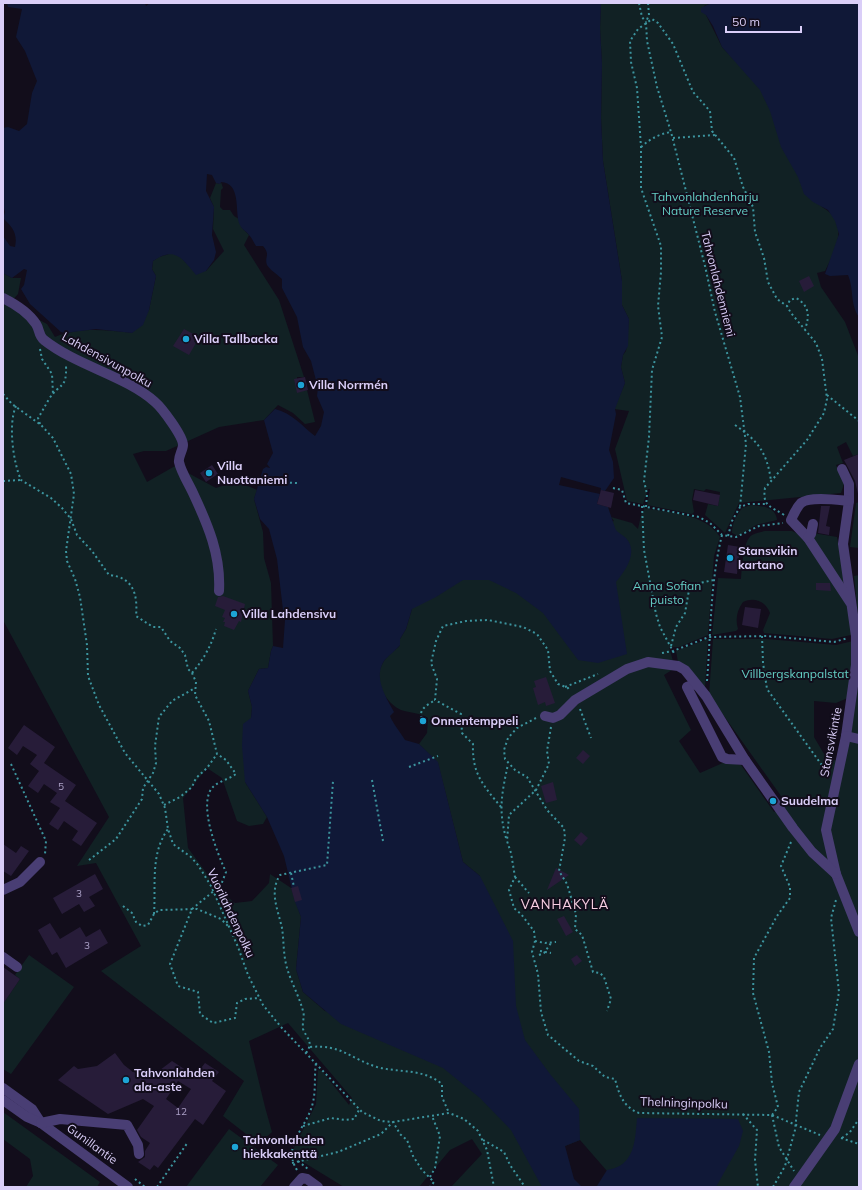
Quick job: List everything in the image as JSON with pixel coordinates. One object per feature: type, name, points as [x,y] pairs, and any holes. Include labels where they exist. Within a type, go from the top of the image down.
[{"type":"street","name":"Lahdensivunpolku","points":[[3,298],[23,310],[37,325],[38,334],[41,337],[69,356],[125,383],[155,402],[182,437],[183,444],[179,462],[209,527],[215,545],[220,574],[219,591]]},
{"type":"street","name":"Stansvikintie","points":[[842,469],[849,484],[849,501],[843,544],[853,606],[856,636],[853,695],[826,830],[836,874],[859,932]]},
{"type":"street","points":[[849,501],[820,499],[802,502],[796,509],[792,520],[813,533],[853,606]]},
{"type":"street","points":[[549,717],[560,715],[575,700],[627,669],[648,662],[678,666],[685,670],[706,696],[745,760],[795,831],[812,852],[836,874]]},
{"type":"street","points":[[695,684],[687,687],[722,757],[727,759],[745,760]]},
{"type":"street","points":[[846,736],[859,739]]},
{"type":"street","points":[[3,890],[20,882],[40,862]]},
{"type":"street","points":[[3,957],[17,967]]},
{"type":"street","points":[[794,1187],[835,1129],[859,1064]]},
{"type":"street","name":"Gunillantie","points":[[3,1088],[32,1109],[41,1123]]},
{"type":"street","name":"Gunillantie","points":[[3,1100],[27,1117],[41,1123],[128,1187]]},
{"type":"street","points":[[41,1123],[60,1119],[128,1125],[138,1145],[139,1154]]},
{"type":"street","points":[[294,1187],[302,1178],[307,1179],[318,1187]]},
{"type":"path","name":"Tahvonlahdenniemi","points":[[640,3],[642,17],[646,22]]},
{"type":"path","name":"Tahvonlahdenniemi","points":[[648,3],[649,15],[646,22],[646,41],[657,87],[673,138],[715,312],[740,397],[744,431],[744,471],[740,507]]},
{"type":"path","points":[[646,507],[647,494],[644,481],[649,438],[652,370],[662,337],[658,306],[661,272],[661,246],[641,188],[642,147],[637,88],[631,62],[630,41],[638,29],[652,19],[658,23],[673,44],[693,92],[710,111],[712,131],[734,158],[743,187],[753,207],[755,232],[764,258],[768,282],[777,299],[787,306],[790,313],[816,343],[822,359],[827,395],[824,412],[807,440],[766,488],[764,497],[766,504]]},
{"type":"path","points":[[642,147],[650,139],[671,132]]},
{"type":"path","points":[[673,138],[715,135]]},
{"type":"path","points":[[787,306],[790,300],[796,298],[804,302],[808,310],[808,322],[805,329]]},
{"type":"path","points":[[41,337],[42,359],[52,374],[53,394]]},
{"type":"path","points":[[41,425],[38,418],[53,394],[63,386],[66,379],[66,365],[69,356]]},
{"type":"path","name":"Vuorilahdenpolku","points":[[3,394],[41,425],[53,438],[71,474],[74,494],[66,551],[67,561],[75,579],[80,597],[87,645],[88,676],[108,722],[126,753],[159,794],[164,805],[168,829],[173,844],[191,857],[198,865],[213,891],[259,998],[281,1027],[316,1062],[359,1110],[381,1121],[393,1122],[449,1113]]},
{"type":"path","points":[[827,395],[859,421]]},
{"type":"path","points":[[16,406],[11,421],[12,447],[21,480]]},
{"type":"path","points":[[735,425],[758,443],[764,453],[771,481]]},
{"type":"path","points":[[3,481],[21,480],[51,498],[71,519],[77,535],[92,551],[109,575],[118,576],[126,580],[132,588],[137,605],[136,616],[153,627],[161,627],[170,641],[180,648],[185,656],[188,669],[192,673],[196,682],[195,696],[209,721],[217,754],[226,760],[236,774],[228,780],[214,786],[208,797],[208,819],[218,854],[226,872],[221,884],[192,910],[170,964],[178,986],[198,992],[200,1014],[213,1023],[235,1018],[237,1003],[245,999],[259,998]]},
{"type":"path","points":[[255,481],[297,483]]},
{"type":"path","points":[[613,488],[622,490],[626,503],[699,517],[710,523],[722,535],[736,537],[759,526],[777,525],[792,520]]},
{"type":"path","points":[[728,536],[732,521],[740,507],[748,504],[766,504],[792,520]]},
{"type":"path","points":[[642,506],[644,550],[656,614],[660,627],[671,646],[676,627],[685,612],[689,590],[695,584],[714,580]]},
{"type":"path","points":[[706,696],[714,580],[717,554],[722,535]]},
{"type":"path","points":[[435,700],[437,680],[431,663],[436,642],[443,626],[466,621],[488,620],[522,627],[537,634],[548,650],[550,671],[558,684],[568,688],[586,721],[591,738]]},
{"type":"path","points":[[192,673],[203,661],[212,646],[216,629]]},
{"type":"path","points":[[762,636],[763,662],[767,689],[821,764],[837,781]]},
{"type":"path","points":[[673,651],[709,637],[762,636],[834,642],[856,636]]},
{"type":"path","points":[[90,860],[116,839],[142,799],[143,788],[153,772],[156,762],[155,746],[159,717],[172,701],[195,688]]},
{"type":"path","points":[[422,718],[421,712],[423,708],[435,700]]},
{"type":"path","points":[[435,700],[461,714],[462,733],[472,744],[472,762],[484,786],[501,807]]},
{"type":"path","points":[[507,842],[509,815],[536,790],[549,764],[546,751],[549,717],[528,721],[517,728],[508,738],[504,750],[508,764],[501,807],[501,819],[507,842],[512,853],[515,877],[509,890],[511,902],[534,931],[534,942],[556,942]]},
{"type":"path","points":[[164,805],[180,797],[192,787],[196,778],[207,768],[217,754]]},
{"type":"path","points":[[409,767],[438,756]]},
{"type":"path","points":[[11,764],[46,842],[45,854],[40,862]]},
{"type":"path","points":[[508,764],[527,777],[547,810],[564,828],[565,838],[559,870],[567,884],[576,914],[575,930],[582,935],[593,972],[600,974],[606,984],[611,999],[607,1012]]},
{"type":"path","points":[[372,780],[383,841]]},
{"type":"path","points":[[306,1053],[310,1047],[310,1040],[303,1028],[304,1012],[287,966],[275,899],[275,883],[280,875],[327,865],[333,781]]},
{"type":"path","points":[[154,914],[154,867],[161,839],[168,829]]},
{"type":"path","points":[[795,831],[781,866],[790,887],[790,898],[777,916],[766,940],[754,958],[753,993],[769,1052],[772,1083],[778,1107],[772,1115],[779,1147],[787,1161],[800,1178]]},
{"type":"path","points":[[291,873],[294,887]]},
{"type":"path","points":[[515,877],[528,893]]},
{"type":"path","points":[[773,1187],[787,1161],[795,1124],[799,1092],[820,1048],[833,1028],[839,992],[833,951],[831,918],[841,886]]},
{"type":"path","points":[[123,906],[132,913],[136,922],[142,926],[148,925],[154,914],[159,910],[198,909],[221,919],[231,930]]},
{"type":"path","name":"Thelninginpolku","points":[[534,942],[532,952],[538,974],[541,1012],[548,1035],[579,1061],[593,1066],[605,1077],[615,1079],[620,1096],[631,1110],[639,1113],[772,1115],[828,1138]]},
{"type":"path","points":[[539,955],[544,952],[551,943]]},
{"type":"path","points":[[540,951],[551,953]]},
{"type":"path","points":[[310,1047],[325,1046],[338,1049],[378,1067],[412,1071],[434,1078],[442,1084],[442,1097],[449,1113],[464,1119],[478,1130],[487,1150],[494,1178],[494,1187]]},
{"type":"path","points":[[302,1178],[292,1163],[291,1147],[313,1104],[316,1062]]},
{"type":"path","points":[[303,1126],[331,1118],[345,1120],[354,1119],[359,1110]]},
{"type":"path","points":[[743,1114],[757,1130],[755,1160],[758,1187]]},
{"type":"path","points":[[430,1177],[435,1168],[440,1136],[432,1116]]},
{"type":"path","points":[[828,1138],[837,1140],[842,1138],[850,1132],[859,1119]]},
{"type":"path","points":[[292,1163],[338,1152],[381,1134],[393,1122],[400,1134],[407,1140],[413,1156],[422,1170],[434,1182],[430,1187]]},
{"type":"path","points":[[842,1138],[859,1144]]},
{"type":"path","points":[[482,1139],[504,1152],[510,1165],[525,1187]]},
{"type":"path","points":[[157,1187],[188,1142]]},
{"type":"green space","name":"Tahvonlahdenharju Nature Reserve","points":[[601,3],[711,3],[704,6],[706,15],[722,47],[740,66],[770,91],[822,207],[831,213],[836,221],[838,237],[833,254],[825,271],[817,273],[821,287],[845,322],[859,358],[859,454],[853,456],[846,442],[837,447],[843,463],[836,465],[844,484],[841,493],[739,503],[725,533],[705,515],[708,504],[718,506],[720,492],[706,489],[704,491],[694,489],[692,500],[694,512],[692,514],[647,505],[650,489],[648,489],[643,504],[627,501],[615,449],[629,411],[614,409],[625,383],[621,367],[623,355],[626,351],[629,319],[622,305],[622,281],[603,161],[601,118]]},
{"type":"green space","points":[[221,182],[223,188],[221,190],[220,207],[223,210],[230,210],[234,216],[239,219],[242,228],[249,235],[244,245],[279,300],[304,377],[297,377],[297,392],[307,390],[315,422],[305,424],[293,413],[278,405],[264,420],[219,427],[166,451],[144,451],[133,454],[147,482],[175,466],[216,488],[232,484],[241,484],[257,490],[254,499],[263,532],[264,558],[271,583],[273,646],[268,668],[259,669],[248,691],[252,707],[245,782],[267,817],[263,824],[249,826],[237,821],[222,778],[207,768],[183,798],[188,848],[219,890],[235,903],[252,901],[269,883],[270,874],[291,888],[301,917],[296,969],[303,992],[325,1011],[396,1014],[480,876],[463,862],[438,763],[419,744],[427,733],[428,718],[419,714],[401,710],[395,706],[385,695],[380,682],[379,675],[384,661],[400,645],[400,639],[406,629],[412,609],[425,581],[614,521],[611,517],[632,523],[638,529],[644,508],[686,515],[705,523],[720,537],[714,556],[708,635],[679,647],[669,647],[675,668],[664,675],[691,730],[679,741],[700,773],[725,762],[741,765],[774,812],[786,803],[709,695],[713,639],[767,639],[836,645],[853,641],[850,697],[836,703],[814,701],[814,737],[827,759],[839,761],[849,740],[859,679],[859,1187],[716,1187],[716,1184],[607,1171],[580,1140],[565,1146],[551,1187],[451,1187],[482,1154],[472,1139],[450,1150],[419,1187],[344,1187],[295,1157],[293,1150],[316,1104],[318,1070],[322,1071],[349,1105],[352,1098],[288,1023],[249,1041],[272,1132],[259,1144],[223,1116],[244,1081],[101,971],[141,946],[96,863],[77,866],[109,817],[3,620],[3,273],[12,278],[21,278],[18,294],[9,304],[47,324],[55,337],[74,332],[93,330],[132,333],[149,310],[156,276],[152,269],[153,261],[159,257],[172,253],[180,256],[186,263],[206,271],[224,251],[213,229],[214,207],[210,198],[216,183],[220,184]]},
{"type":"green space","points":[[859,502],[859,548],[850,547],[856,503]]},
{"type":"green space","points":[[751,505],[768,508],[774,512],[777,520],[756,525],[738,536],[732,533],[736,517],[742,508]]},
{"type":"green space","points":[[765,531],[792,531],[803,536],[851,611],[851,635],[832,639],[764,633],[763,630],[770,613],[768,609],[760,601],[747,600],[743,602],[739,608],[737,615],[738,629],[736,631],[712,635],[718,578],[741,579],[745,548],[749,538],[752,535]]},
{"type":"green space","points":[[813,533],[837,537],[849,599],[812,540]]},
{"type":"green space","points":[[859,575],[859,627],[854,576]]},
{"type":"green space","points":[[708,639],[705,689],[678,662],[676,651]]},
{"type":"green space","points":[[29,955],[74,987],[11,1074],[3,1069],[3,1004],[20,979],[15,975]]},
{"type":"green space","points":[[3,1112],[100,1182],[97,1187],[26,1187],[33,1176],[30,1159],[3,1139]]},
{"type":"green space","name":"Tahvonlahden hiekkakenttä","points":[[229,1129],[278,1165],[260,1187],[186,1187]]},
{"type":"water","points":[[7,3],[145,3],[146,6],[150,3],[601,3],[601,118],[603,161],[622,281],[622,305],[629,319],[628,346],[623,355],[621,367],[625,383],[615,409],[616,414],[609,450],[613,462],[614,478],[605,491],[601,490],[597,504],[608,507],[616,530],[630,543],[631,555],[627,567],[616,582],[627,654],[598,663],[578,660],[543,613],[516,593],[489,580],[463,580],[436,597],[412,609],[406,629],[400,639],[400,645],[384,661],[380,674],[382,687],[394,712],[390,716],[405,740],[419,744],[438,762],[463,862],[480,876],[513,941],[516,1006],[525,1040],[550,1074],[579,1109],[580,1140],[565,1146],[574,1179],[582,1187],[542,1187],[511,1130],[480,1098],[443,1068],[341,1024],[303,992],[296,969],[301,917],[295,902],[284,856],[267,817],[245,782],[242,746],[243,724],[251,718],[252,707],[248,691],[259,669],[268,668],[273,646],[283,648],[285,620],[280,617],[283,610],[277,559],[269,529],[260,519],[254,499],[263,469],[266,467],[270,468],[267,464],[273,453],[264,420],[275,409],[292,417],[315,436],[321,426],[324,412],[317,396],[318,388],[311,361],[303,347],[297,317],[282,288],[282,279],[267,265],[267,252],[263,246],[256,246],[250,236],[240,225],[236,198],[232,187],[221,182],[220,184],[216,183],[212,175],[207,174],[206,191],[214,207],[212,235],[216,252],[214,260],[206,271],[196,275],[182,259],[173,254],[167,254],[153,261],[152,269],[156,276],[149,310],[143,325],[132,333],[96,329],[65,333],[61,332],[30,304],[21,289],[24,285],[27,270],[24,269],[12,278],[3,273],[3,236],[10,246],[15,247],[16,238],[14,231],[3,218],[5,212],[3,205],[3,128],[8,127],[19,131],[27,124],[32,93],[37,81],[25,51],[16,37],[22,9],[8,7]]},
{"type":"water","points":[[711,3],[859,3],[859,317],[854,307],[848,275],[830,276],[825,274],[839,234],[835,221],[828,210],[813,202],[804,194],[798,177],[781,147],[770,111],[760,90],[722,47],[713,26],[706,15],[701,12],[701,8]]},
{"type":"water","points":[[637,1118],[738,1119],[743,1131],[739,1146],[716,1187],[594,1187],[597,1186],[607,1170],[616,1168],[628,1158],[634,1144]]},
{"type":"pier","points":[[561,477],[601,488],[600,494],[559,485]]},
{"type":"building","points":[[809,276],[814,286],[804,292],[799,281]]},
{"type":"building","name":"Villa Tallbacka","points":[[184,329],[197,336],[194,342],[196,343],[189,355],[173,346]]},
{"type":"building","name":"Villa Norrmén","points":[[305,377],[308,390],[297,393],[294,379]]},
{"type":"building","points":[[859,454],[859,498],[855,481],[844,460]]},
{"type":"building","name":"Villa Nuottaniemi","points":[[212,465],[218,474],[206,482],[200,473]]},
{"type":"building","points":[[601,490],[614,493],[611,508],[597,504]]},
{"type":"building","points":[[695,490],[720,495],[718,506],[693,500]]},
{"type":"building","points":[[821,506],[830,506],[826,526],[830,527],[829,535],[818,533]]},
{"type":"building","name":"Stansvikin kartano","points":[[728,545],[740,547],[737,574],[724,572]]},
{"type":"building","points":[[816,583],[830,583],[831,591],[816,590]]},
{"type":"building","name":"Villa Lahdensivu","points":[[223,596],[245,604],[241,622],[239,621],[234,630],[224,626],[225,622],[223,622],[225,618],[222,617],[225,610],[215,606],[218,597]]},
{"type":"building","points":[[745,607],[761,609],[758,628],[742,625]]},
{"type":"building","points":[[546,677],[555,703],[546,706],[545,702],[538,705],[533,688],[536,687],[534,681]]},
{"type":"building","points":[[24,725],[55,747],[44,763],[76,785],[65,801],[97,823],[81,846],[72,840],[78,831],[64,821],[58,830],[49,824],[60,808],[50,802],[57,793],[44,784],[38,793],[28,786],[39,771],[30,764],[37,755],[23,746],[17,755],[8,748]]},
{"type":"building","points":[[583,750],[590,756],[583,764],[576,758]]},
{"type":"building","points":[[553,782],[557,800],[546,803],[541,786]]},
{"type":"building","points":[[581,832],[588,838],[581,846],[574,840]]},
{"type":"building","points":[[3,844],[16,853],[21,846],[29,851],[11,876],[3,871]]},
{"type":"building","points":[[556,868],[569,875],[547,890]]},
{"type":"building","points":[[95,874],[103,889],[89,897],[95,906],[84,912],[79,904],[62,914],[53,898]]},
{"type":"building","points":[[298,886],[302,900],[295,902],[291,888]]},
{"type":"building","points":[[564,916],[573,932],[566,936],[557,919]]},
{"type":"building","points":[[50,923],[60,939],[80,927],[86,937],[100,929],[108,943],[66,968],[57,952],[52,955],[38,930]]},
{"type":"building","points":[[577,955],[582,961],[575,966],[571,959]]},
{"type":"building","points":[[3,967],[20,979],[3,1004]]},
{"type":"building","points":[[115,1053],[124,1065],[133,1072],[156,1073],[172,1061],[195,1076],[205,1063],[219,1072],[212,1081],[226,1091],[203,1125],[195,1119],[158,1168],[154,1165],[150,1170],[138,1162],[145,1157],[145,1151],[150,1143],[141,1137],[137,1130],[154,1106],[143,1099],[108,1114],[58,1080],[74,1066],[78,1069],[97,1066]],"holes":[[[178,1081],[191,1089],[178,1108],[166,1099]]]},
{"type":"place","name":"Villa Tallbacka","points":[[186,339]]},
{"type":"place","name":"Villa Norrmén","points":[[301,385]]},
{"type":"place","name":"Villa Nuottaniemi","points":[[209,473]]},
{"type":"place","name":"Stansvikin kartano","points":[[730,558]]},
{"type":"place","name":"Villa Lahdensivu","points":[[234,614]]},
{"type":"place","name":"Onnentemppeli","points":[[423,721]]},
{"type":"place","name":"Suudelma","points":[[773,801]]},
{"type":"place","name":"Tahvonlahden ala-aste","points":[[126,1080]]},
{"type":"place","name":"Tahvonlahden hiekkakenttä","points":[[235,1147]]},
{"type":"district","name":"VANHAKYLÄ","points":[[565,904]]},
{"type":"park label","name":"Anna Sofian puisto","points":[[667,593]]},
{"type":"park label","name":"Villbergskanpalstat","points":[[795,674]]}]
